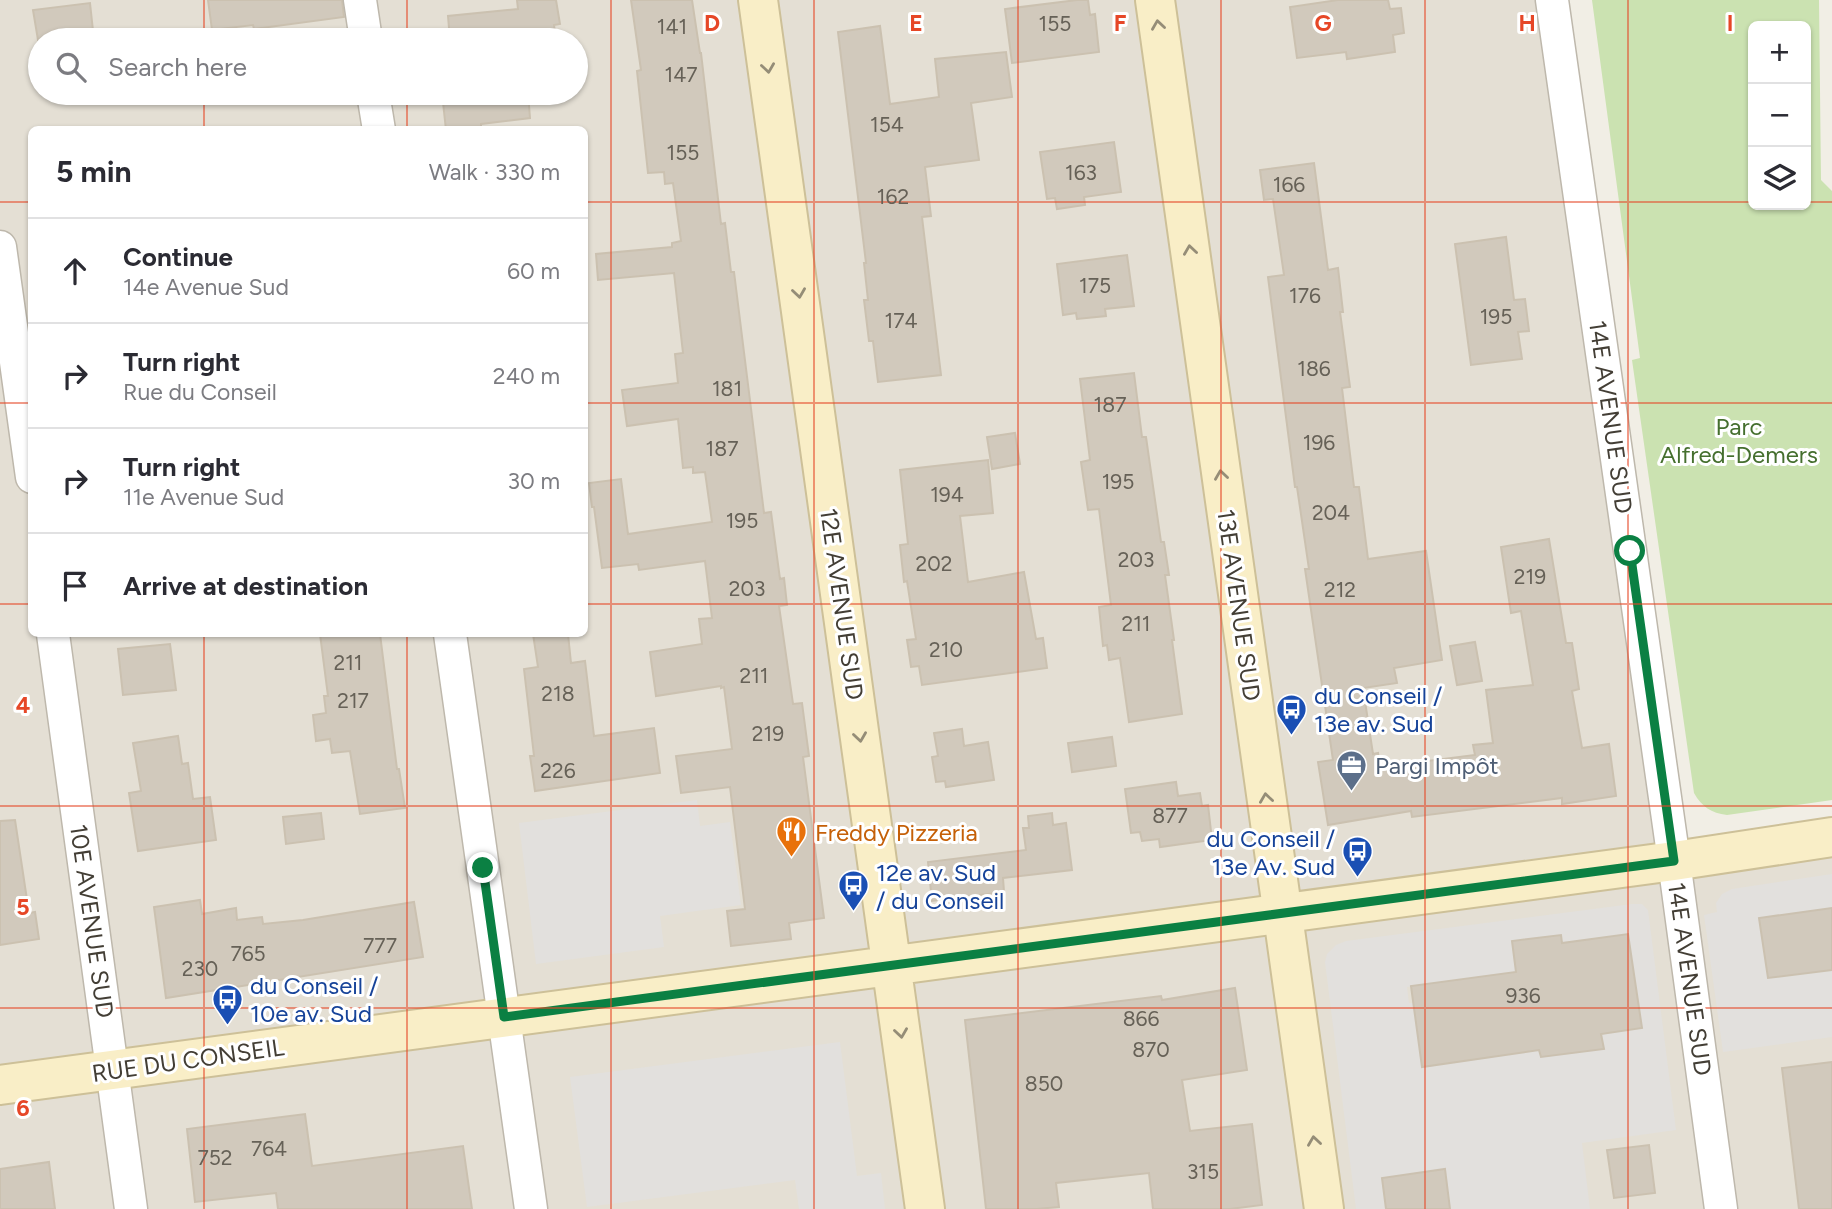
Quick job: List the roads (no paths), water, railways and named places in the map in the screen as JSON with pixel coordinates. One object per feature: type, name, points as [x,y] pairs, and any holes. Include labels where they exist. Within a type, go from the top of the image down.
[{"type":"main road","name":"12E AVENUE SUD","points":[[758,0],[925,1209]]},
{"type":"main road","name":"13E AVENUE SUD","points":[[1155,0],[1324,1209]]},
{"type":"main road","name":"RUE DU CONSEIL","points":[[0,1085],[1832,838]]},
{"type":"street","points":[[360,0],[364,28]]},
{"type":"street","name":"14E AVENUE SUD","points":[[1552,0],[1721,1209]]},
{"type":"street","points":[[375,105],[378,126]]},
{"type":"street","points":[[0,247],[28,448]]},
{"type":"street","name":"10E AVENUE SUD","points":[[53,637],[131,1209]]},
{"type":"street","points":[[450,637],[531,1209]]},
{"type":"place","name":"du Conseil / 13e av. Sud","points":[[1291,736]]},
{"type":"place","name":"Pargi Impôt","points":[[1352,792]]},
{"type":"place","name":"Freddy Pizzeria","points":[[792,859]]},
{"type":"place","name":"du Conseil / 13e Av. Sud","points":[[1358,879]]},
{"type":"place","name":"12e av. Sud / du Conseil","points":[[853,913]]},
{"type":"place","name":"du Conseil / 10e av. Sud","points":[[227,1026]]},
{"type":"park label","name":"Parc Alfred-Demers","points":[[1739,440]]}]
